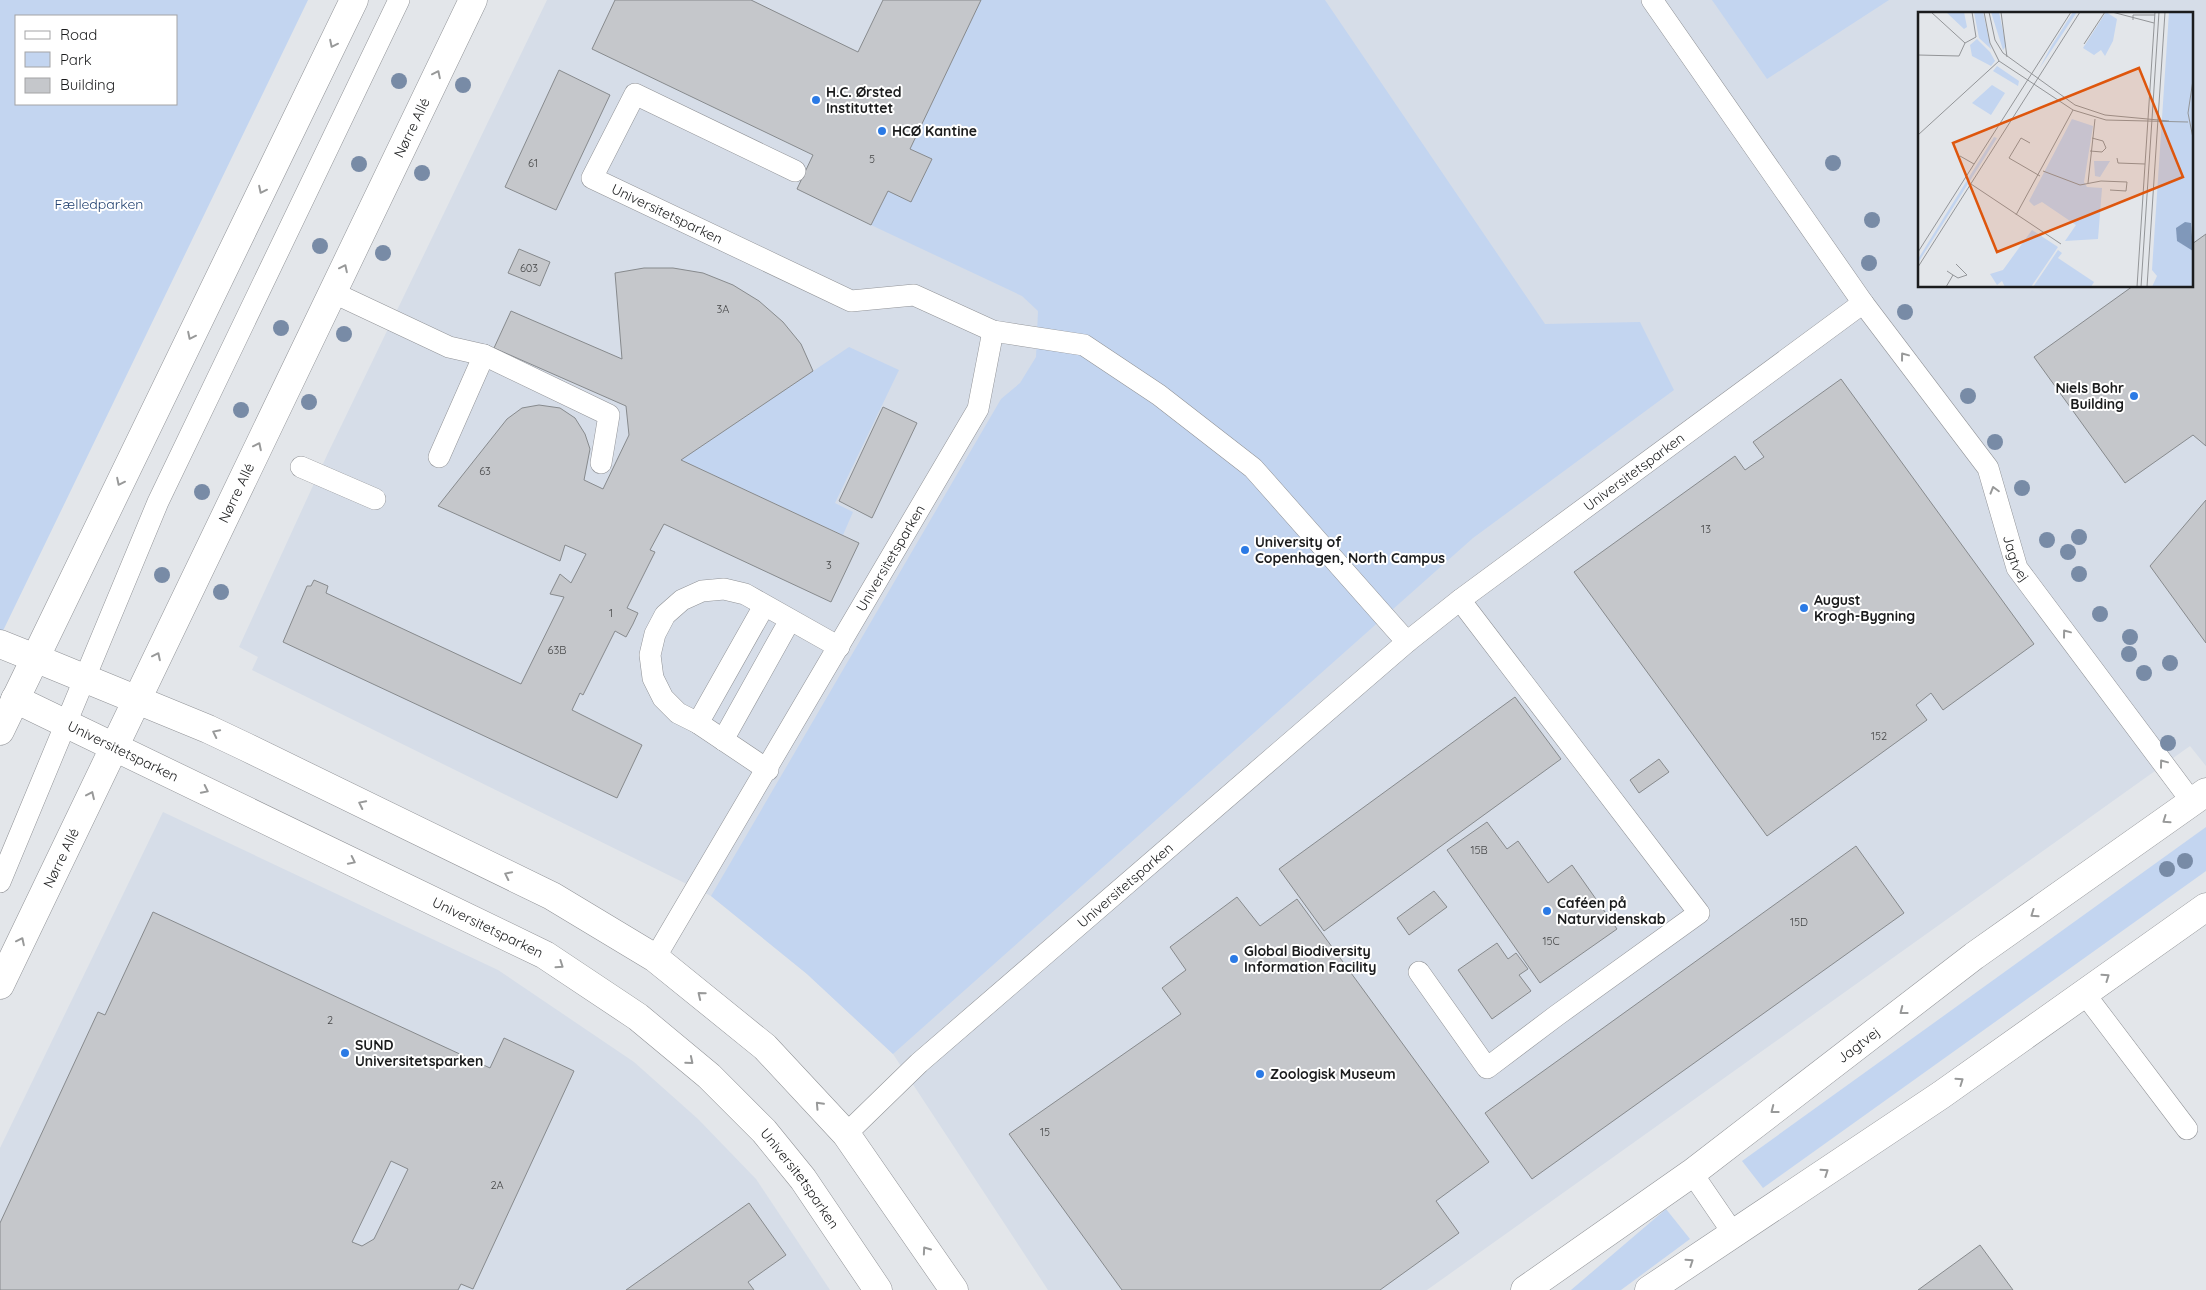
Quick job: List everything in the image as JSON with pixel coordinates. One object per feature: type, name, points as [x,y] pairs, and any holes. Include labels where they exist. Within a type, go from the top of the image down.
[{"type":"street","points":[[0,731],[8,696],[35,658],[354,0]]},
{"type":"street","name":"Nørre Allé","points":[[0,985],[472,0]]},
{"type":"street","points":[[0,644],[208,729],[552,896],[655,958],[765,1047],[846,1134],[954,1290]]},
{"type":"street","name":"Universitetsparken","points":[[8,696],[544,955],[638,1017],[709,1076],[764,1131],[803,1179],[878,1290]]},
{"type":"street","name":"Jagtvej","points":[[1525,1290],[1692,1173],[1974,956],[2199,797]]},
{"type":"street","points":[[1650,1290],[1941,1095],[2206,906]]},
{"type":"lane","points":[[0,882],[165,488],[399,0]]},
{"type":"lane","name":"Jagtvej","points":[[1652,0],[1863,302],[1988,468],[2017,568],[2199,797]]},
{"type":"lane","name":"Universitetsparken","points":[[795,171],[635,94],[592,178],[851,301],[914,295],[993,331],[1084,345],[1159,395],[1253,468],[1407,642]]},
{"type":"lane","points":[[332,292],[449,347],[484,355],[609,415],[601,463]]},
{"type":"lane","name":"Universitetsparken","points":[[846,1134],[919,1062],[1407,642],[1460,600],[1863,302]]},
{"type":"lane","name":"Universitetsparken","points":[[655,958],[768,770],[978,409],[993,331]]},
{"type":"lane","points":[[439,457],[484,355]]},
{"type":"lane","points":[[301,467],[375,499]]},
{"type":"lane","points":[[768,770],[698,723],[678,713],[663,698],[653,678],[650,655],[655,634],[665,615],[682,600],[702,591],[724,589],[745,594],[839,647]]},
{"type":"lane","points":[[1419,972],[1487,1068],[1699,913],[1460,600]]},
{"type":"lane","points":[[698,723],[764,606]]},
{"type":"lane","points":[[723,740],[790,620]]},
{"type":"lane","points":[[2084,993],[2187,1129]]},
{"type":"lane","points":[[1692,1173],[1733,1233]]},
{"type":"shaded area","name":"University of Copenhagen, North Campus","points":[[547,0],[2206,0],[2206,766],[2190,746],[1427,1290],[1048,1290],[893,1054],[807,974],[711,896],[252,670],[258,657],[239,647],[328,453]]},
{"type":"shaded area","points":[[163,812],[498,970],[634,1062],[698,1119],[756,1179],[830,1290],[0,1290],[0,1148]]},
{"type":"green space","name":"Fælledparken","points":[[0,0],[308,0],[0,637]]},
{"type":"green space","points":[[981,0],[1325,0],[1545,324],[1640,322],[1674,390],[1473,538],[893,1054],[807,974],[711,896],[1001,399],[1020,383],[1036,357],[1038,311],[1022,296],[871,225],[888,191],[911,202],[932,159],[910,149]]},
{"type":"green space","points":[[1712,0],[1889,0],[1767,79]]},
{"type":"green space","points":[[849,347],[899,370],[835,503],[853,512],[843,535],[681,460]]},
{"type":"green space","points":[[2206,827],[2206,871],[1763,1188],[1742,1161]]},
{"type":"green space","points":[[1666,1209],[1690,1239],[1621,1290],[1571,1290]]},
{"type":"building","name":"H.C. Ørsted Instituttet","points":[[615,0],[751,0],[858,52],[883,0],[981,0],[910,149],[932,159],[911,202],[888,191],[871,225],[797,189],[813,155],[592,49]]},
{"type":"building","points":[[559,70],[610,95],[556,210],[505,187]]},
{"type":"building","name":"Niels Bohr Building","points":[[2206,234],[2206,446],[2193,435],[2125,483],[2034,357],[2130,288],[2194,288],[2194,243]]},
{"type":"building","points":[[519,249],[550,262],[540,286],[508,273]]},
{"type":"building","points":[[644,268],[673,268],[703,273],[733,285],[759,301],[783,322],[801,344],[813,371],[681,460],[859,543],[831,602],[664,524],[650,550],[655,552],[627,608],[638,613],[633,624],[626,637],[615,631],[583,695],[580,693],[572,710],[642,745],[617,798],[283,642],[307,586],[311,586],[314,580],[328,586],[326,593],[521,684],[564,597],[550,594],[560,574],[571,583],[586,554],[565,545],[560,561],[438,506],[507,419],[522,408],[539,405],[560,408],[575,418],[585,434],[590,449],[584,480],[603,489],[629,435],[626,406],[494,348],[511,311],[622,359],[615,273]]},
{"type":"building","name":"August Krogh-Bygning","points":[[1841,379],[2034,644],[1943,710],[1931,693],[1916,705],[1927,720],[1767,836],[1574,572],[1735,456],[1745,470],[1764,457],[1753,442]]},
{"type":"building","points":[[883,407],[917,423],[872,518],[839,501]]},
{"type":"building","points":[[2206,500],[2206,643],[2150,566]]},
{"type":"building","points":[[1515,697],[1561,759],[1324,931],[1279,869]]},
{"type":"building","points":[[1659,759],[1669,772],[1639,793],[1630,780]]},
{"type":"building","name":"Caféen på Naturvidenskab","points":[[1487,822],[1507,849],[1518,841],[1548,883],[1572,865],[1617,929],[1540,983],[1447,850]]},
{"type":"building","points":[[1856,846],[1904,913],[1532,1179],[1485,1113]]},
{"type":"building","points":[[1434,891],[1447,907],[1409,935],[1397,918]]},
{"type":"building","name":"Zoologisk Museum","points":[[1237,897],[1260,926],[1297,899],[1489,1162],[1436,1201],[1459,1233],[1380,1290],[1122,1290],[1009,1134],[1181,1014],[1162,988],[1186,970],[1170,947]]},
{"type":"building","points":[[153,912],[490,1068],[504,1038],[574,1071],[473,1289],[461,1284],[458,1290],[0,1290],[0,1223],[98,1012],[105,1015]],"holes":[[[391,1161],[408,1169],[374,1239],[362,1246],[352,1242]]]},
{"type":"building","points":[[1497,943],[1508,959],[1516,953],[1528,969],[1519,975],[1531,991],[1492,1019],[1458,970]]},
{"type":"building","points":[[749,1203],[786,1255],[748,1282],[754,1290],[626,1290]]},
{"type":"building","points":[[1980,1245],[2013,1290],[1918,1290]]},
{"type":"place","name":"H.C. Ørsted Instituttet","points":[[816,100]]},
{"type":"place","name":"HCØ Kantine","points":[[882,131]]},
{"type":"place","name":"Niels Bohr Building","points":[[2134,396]]},
{"type":"place","name":"University of Copenhagen, North Campus","points":[[1245,550]]},
{"type":"place","name":"August Krogh-Bygning","points":[[1804,608]]},
{"type":"place","name":"Caféen på Naturvidenskab","points":[[1547,911]]},
{"type":"place","name":"Global Biodiversity Information Facility","points":[[1234,959]]},
{"type":"place","name":"SUND Universitetsparken","points":[[345,1053]]},
{"type":"place","name":"Zoologisk Museum","points":[[1260,1074]]}]
